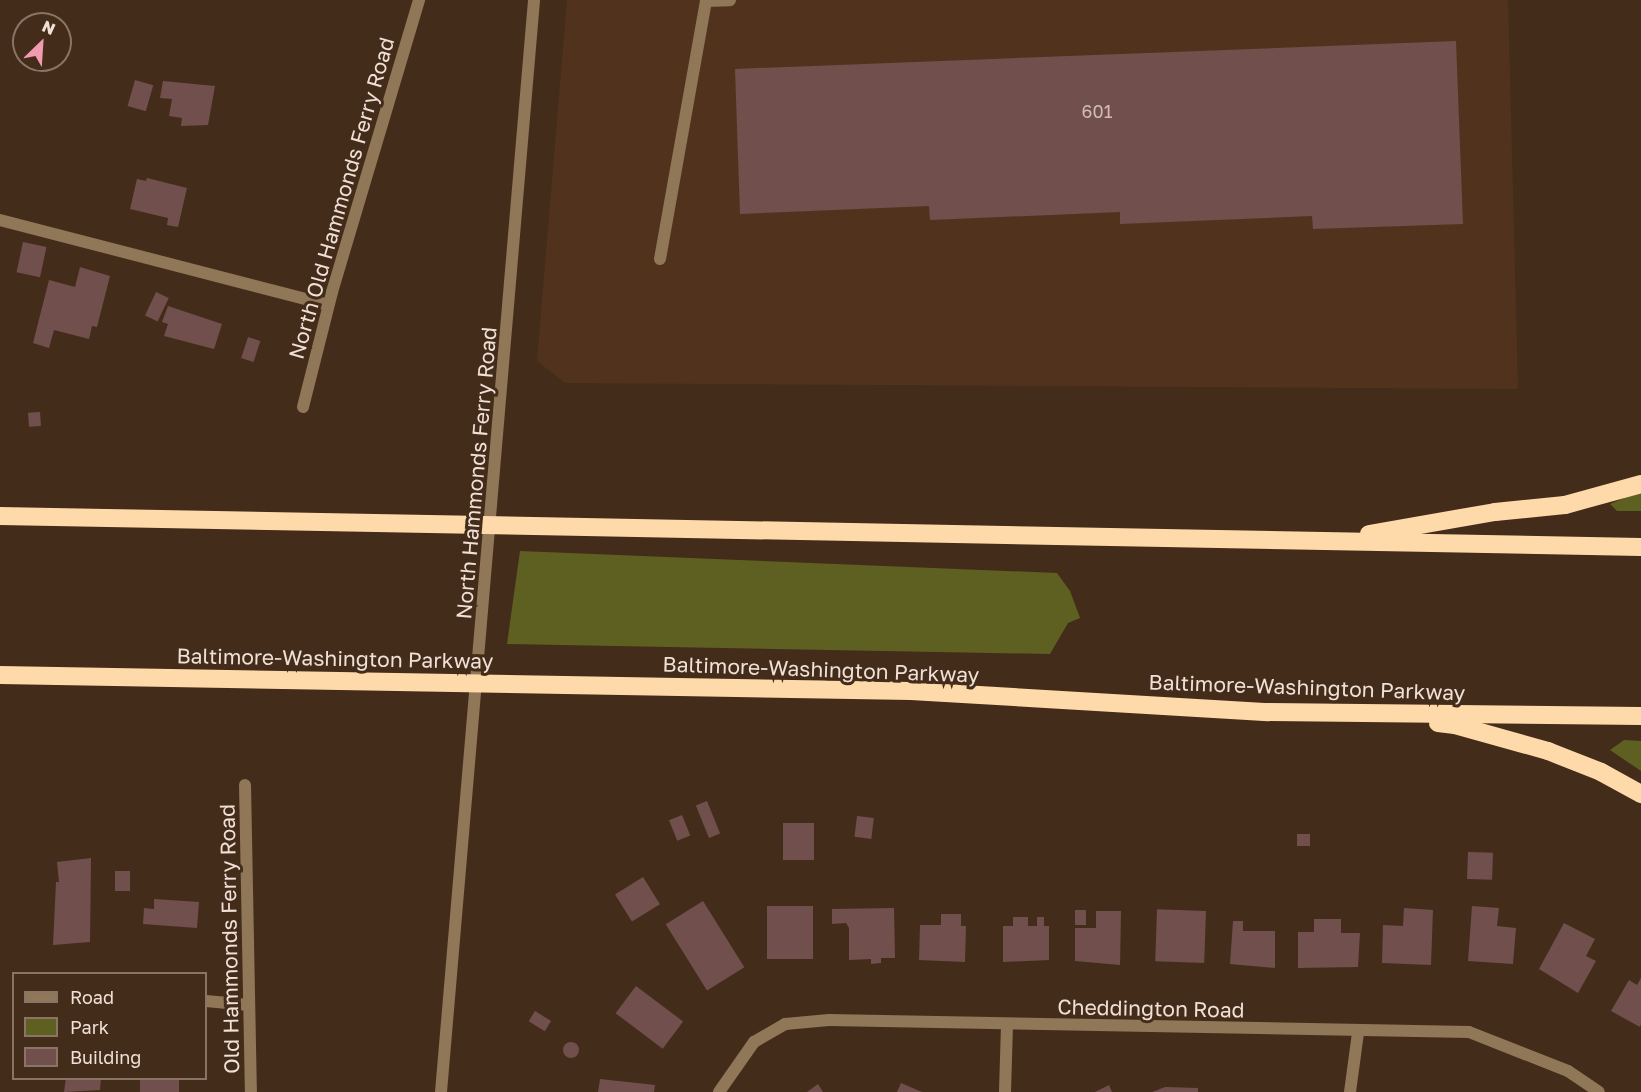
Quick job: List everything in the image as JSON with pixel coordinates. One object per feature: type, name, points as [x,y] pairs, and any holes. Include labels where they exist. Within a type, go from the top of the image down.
[{"type":"highway","points":[[1323,542],[1496,513],[1565,505],[1641,484]]},
{"type":"highway","points":[[0,516],[1641,547]]},
{"type":"highway","name":"Baltimore-Washington Parkway","points":[[0,675],[911,692],[1268,712],[1641,716]]},
{"type":"highway","points":[[1268,712],[1455,725],[1548,751],[1601,772],[1641,794]]},
{"type":"street","name":"North Old Hammonds Ferry Road","points":[[303,407],[328,305],[418,0]]},
{"type":"street","name":"North Hammonds Ferry Road","points":[[441,1092],[475,721],[534,0]]},
{"type":"street","points":[[660,259],[706,0],[730,0]]},
{"type":"street","points":[[0,220],[328,305]]},
{"type":"street","name":"Old Hammonds Ferry Road","points":[[245,785],[251,1092]]},
{"type":"street","points":[[207,1001],[249,1005]]},
{"type":"street","name":"Cheddington Road","points":[[718,1092],[754,1042],[785,1024],[829,1020],[1358,1033],[1469,1032],[1568,1071],[1599,1092]]},
{"type":"street","points":[[1005,1092],[1007,1024]]},
{"type":"street","points":[[1350,1092],[1358,1033]]},
{"type":"shaded area","points":[[567,0],[1508,0],[1518,389],[565,383],[537,361]]},
{"type":"green space","points":[[1641,491],[1641,511],[1617,511],[1610,504]]},
{"type":"green space","points":[[520,551],[1057,573],[1070,591],[1080,618],[1068,623],[1050,654],[507,644]]},
{"type":"green space","points":[[1624,740],[1641,741],[1641,771],[1610,750]]},
{"type":"building","points":[[1456,41],[1463,224],[1313,229],[1312,216],[1120,224],[1120,212],[930,220],[929,206],[740,214],[735,69]]},
{"type":"building","points":[[135,80],[153,85],[146,111],[128,106]]},
{"type":"building","points":[[163,81],[215,86],[208,125],[181,126],[182,118],[169,116],[172,99],[160,98]]},
{"type":"building","points":[[147,178],[187,188],[178,227],[167,225],[168,218],[130,209],[137,179],[146,181]]},
{"type":"building","points":[[23,242],[46,247],[40,277],[17,272]]},
{"type":"building","points":[[80,267],[110,276],[97,327],[92,326],[89,339],[54,330],[49,348],[33,343],[49,280],[75,287]]},
{"type":"building","points":[[156,292],[169,298],[158,321],[145,316]]},
{"type":"building","points":[[168,306],[222,324],[214,349],[164,336],[168,324],[162,322]]},
{"type":"building","points":[[248,337],[260,341],[254,362],[241,358]]},
{"type":"building","points":[[40,412],[41,426],[29,427],[28,413]]},
{"type":"building","points":[[707,801],[720,833],[709,838],[696,805]]},
{"type":"building","points":[[682,815],[690,835],[677,841],[669,820]]},
{"type":"building","points":[[857,816],[874,818],[871,839],[854,837]]},
{"type":"building","points":[[783,823],[814,823],[814,860],[783,860]]},
{"type":"building","points":[[1297,834],[1310,834],[1310,846],[1297,846]]},
{"type":"building","points":[[1468,852],[1493,853],[1492,880],[1467,879]]},
{"type":"building","points":[[91,858],[90,942],[53,945],[56,882],[59,882],[57,862]]},
{"type":"building","points":[[115,871],[130,871],[130,891],[115,891]]},
{"type":"building","points":[[643,877],[660,904],[632,922],[615,894]]},
{"type":"building","points":[[154,899],[199,902],[197,928],[143,924],[144,908],[154,909]]},
{"type":"building","points":[[703,901],[744,967],[707,990],[666,924]]},
{"type":"building","points":[[767,906],[813,906],[813,959],[767,959]]},
{"type":"building","points":[[1472,906],[1499,908],[1497,926],[1516,928],[1513,964],[1468,961]]},
{"type":"building","points":[[894,908],[895,958],[881,958],[881,963],[871,964],[871,959],[849,960],[849,928],[846,923],[832,924],[832,909]]},
{"type":"building","points":[[1404,908],[1433,910],[1431,965],[1382,963],[1383,925],[1403,926]]},
{"type":"building","points":[[1157,909],[1206,911],[1204,963],[1155,961]]},
{"type":"building","points":[[1075,910],[1086,910],[1086,925],[1075,925]]},
{"type":"building","points":[[1096,911],[1121,911],[1120,965],[1075,961],[1075,928],[1096,928]]},
{"type":"building","points":[[941,914],[961,914],[961,926],[966,926],[965,962],[919,960],[920,925],[941,925]]},
{"type":"building","points":[[1013,917],[1028,917],[1028,926],[1037,926],[1037,917],[1044,917],[1044,926],[1049,926],[1049,960],[1003,962],[1003,926],[1013,926]]},
{"type":"building","points":[[1314,919],[1341,919],[1341,933],[1360,933],[1358,967],[1298,968],[1298,932],[1314,932]]},
{"type":"building","points":[[1233,921],[1243,921],[1243,931],[1275,931],[1275,968],[1230,964]]},
{"type":"building","points":[[1564,923],[1595,939],[1586,956],[1596,961],[1578,993],[1539,969]]},
{"type":"building","points":[[1641,978],[1640,1027],[1611,1011],[1629,980],[1637,985]]},
{"type":"building","points":[[636,986],[683,1022],[663,1049],[616,1013]]},
{"type":"building","points":[[535,1011],[551,1021],[545,1031],[529,1021]]},
{"type":"building","points":[[568,1042],[574,1042],[579,1050],[577,1056],[568,1058],[563,1053],[563,1047]]},
{"type":"building","points":[[600,1079],[655,1085],[654,1092],[598,1092]]},
{"type":"building","points":[[66,1080],[101,1080],[100,1090],[64,1092]]},
{"type":"building","points":[[140,1080],[179,1080],[179,1092],[140,1092]]},
{"type":"building","points":[[901,1083],[922,1092],[897,1092]]},
{"type":"building","points":[[818,1084],[823,1092],[807,1092]]},
{"type":"building","points":[[1109,1085],[1112,1092],[1095,1092]]},
{"type":"building","points":[[1165,1087],[1198,1088],[1198,1092],[1152,1092]]}]
